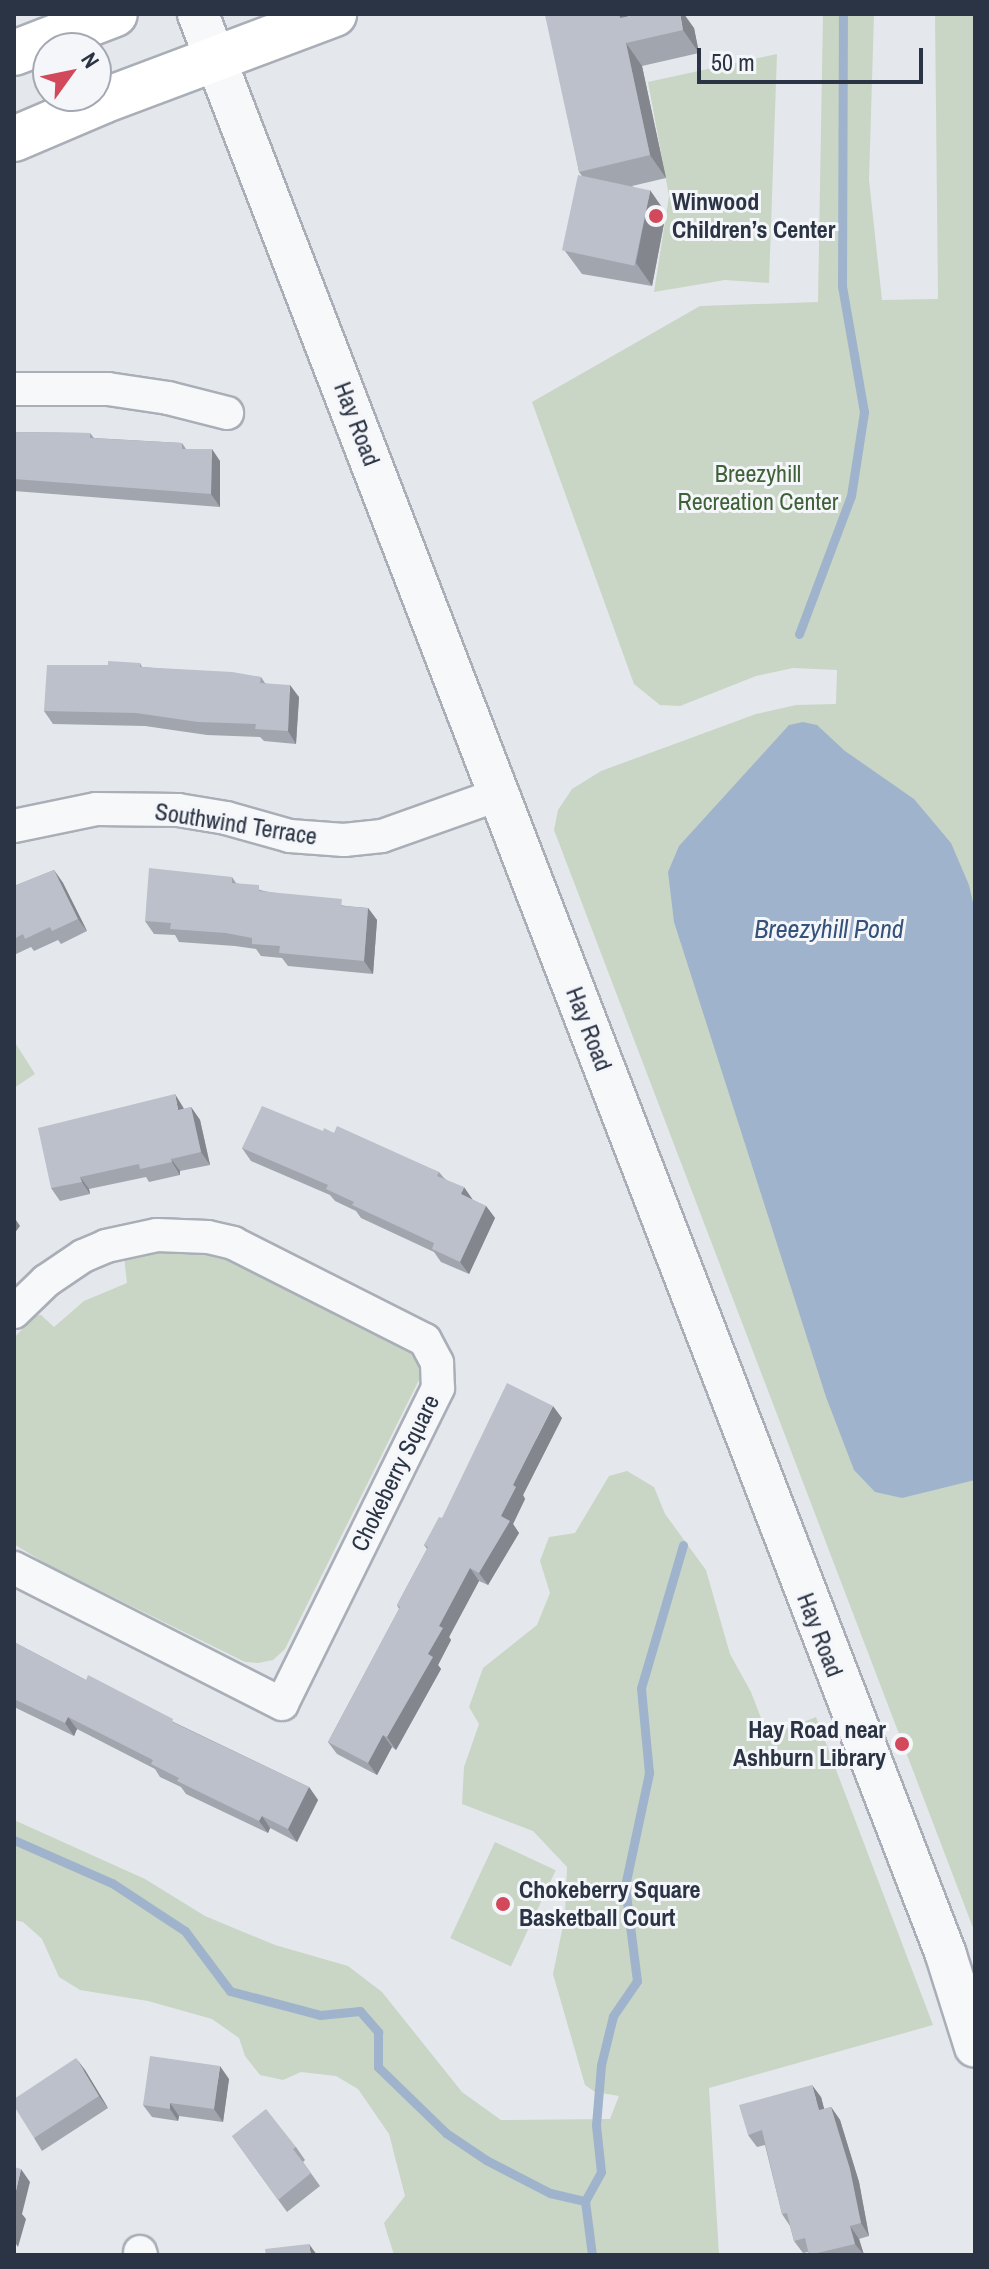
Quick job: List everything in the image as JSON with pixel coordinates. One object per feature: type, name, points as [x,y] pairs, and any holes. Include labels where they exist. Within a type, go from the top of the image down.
[{"type":"main road","points":[[14,53],[115,14]]},
{"type":"main road","points":[[14,139],[103,101],[334,14]]},
{"type":"street","name":"Hay Road","points":[[198,14],[946,1955],[975,2047]]},
{"type":"street","points":[[14,389],[108,389],[168,398],[227,413]]},
{"type":"street","name":"Southwind Terrace","points":[[14,826],[96,809],[178,810],[226,818],[290,836],[344,840],[382,836],[500,794]]},
{"type":"street","name":"Chokeberry Square","points":[[14,1312],[46,1281],[83,1256],[106,1246],[157,1235],[208,1237],[233,1243],[425,1340],[437,1363],[438,1388],[282,1704],[14,1568]]},
{"type":"green space","name":"Breezyhill Recreation Center","points":[[823,14],[874,14],[869,180],[882,300],[938,299],[935,14],[975,14],[975,1933],[554,830],[558,810],[572,789],[601,771],[756,714],[796,705],[836,704],[837,670],[793,668],[756,676],[680,706],[660,705],[634,684],[532,402],[700,306],[818,302]]},
{"type":"green space","points":[[777,54],[769,283],[725,280],[654,292],[669,196],[648,82]]},
{"type":"green space","points":[[14,1041],[35,1074],[14,1088]]},
{"type":"green space","points":[[180,1249],[206,1252],[246,1265],[402,1343],[419,1364],[419,1380],[285,1649],[273,1660],[245,1662],[46,1564],[14,1544],[14,1338],[35,1315],[41,1315],[54,1327],[84,1301],[127,1283],[124,1257]]},
{"type":"green space","points":[[627,1471],[654,1487],[665,1514],[706,1570],[730,1654],[751,1692],[768,1736],[816,1717],[933,2025],[709,2088],[719,2255],[394,2255],[384,2223],[405,2196],[389,2134],[358,2089],[336,2076],[301,2072],[283,2080],[260,2075],[245,2056],[239,2038],[212,2019],[148,2001],[80,1990],[59,1977],[42,1939],[23,1922],[14,1920],[14,1820],[145,1879],[205,1916],[275,1945],[348,1966],[382,1992],[462,2092],[501,2120],[610,2119],[619,2096],[595,2092],[585,2085],[553,1974],[565,1916],[567,1867],[533,1831],[462,1804],[464,1767],[479,1724],[469,1707],[483,1668],[537,1625],[550,1593],[540,1561],[549,1537],[575,1533],[609,1476]]},
{"type":"green space","name":"Chokeberry Square Basketball Court","points":[[495,1842],[556,1870],[511,1966],[450,1938]]},
{"type":"water","name":"Breezyhill Pond","points":[[803,722],[817,725],[845,751],[914,799],[951,843],[969,885],[975,911],[975,1480],[902,1498],[875,1492],[854,1470],[826,1397],[674,922],[668,872],[679,846],[789,725]]},
{"type":"building","points":[[619,14],[620,18],[640,14],[680,14],[683,30],[626,43],[650,155],[579,172],[545,15]]},
{"type":"building","points":[[578,175],[650,190],[634,266],[562,250]]},
{"type":"building","points":[[14,432],[90,433],[90,438],[182,443],[182,449],[212,449],[211,494],[14,479]]},
{"type":"building","points":[[108,661],[140,663],[140,667],[232,672],[261,677],[260,683],[290,685],[288,731],[255,729],[256,724],[198,722],[136,713],[44,711],[47,665],[108,665]]},
{"type":"building","points":[[149,868],[232,877],[232,883],[259,885],[259,891],[342,899],[341,906],[368,908],[364,961],[279,953],[280,946],[252,944],[252,938],[170,929],[171,923],[145,921]]},
{"type":"building","points":[[54,870],[78,919],[52,931],[50,927],[25,939],[23,934],[14,939],[14,886]]},
{"type":"building","points":[[175,1094],[178,1110],[191,1107],[201,1152],[140,1169],[139,1164],[80,1177],[82,1182],[51,1188],[38,1128]]},
{"type":"building","points":[[262,1106],[323,1131],[324,1128],[334,1133],[337,1126],[439,1172],[437,1176],[464,1187],[461,1194],[486,1206],[460,1262],[432,1249],[434,1243],[352,1205],[354,1202],[326,1189],[328,1185],[242,1148]]},
{"type":"building","points":[[507,1383],[553,1406],[501,1516],[510,1521],[479,1573],[470,1568],[439,1626],[443,1628],[428,1654],[433,1657],[387,1737],[383,1735],[368,1763],[328,1742],[400,1607],[397,1605],[428,1547],[424,1545],[439,1517],[442,1518]]},
{"type":"building","points":[[14,1642],[86,1680],[88,1675],[173,1719],[172,1722],[309,1787],[288,1829],[262,1816],[259,1821],[177,1781],[179,1778],[151,1764],[153,1760],[68,1717],[65,1723],[14,1699]]},
{"type":"building","points":[[150,2056],[220,2066],[214,2109],[170,2103],[170,2109],[143,2105]]},
{"type":"building","points":[[76,2058],[99,2096],[34,2138],[14,2106],[14,2099]]},
{"type":"building","points":[[812,2085],[819,2110],[831,2107],[850,2169],[861,2223],[850,2226],[855,2244],[809,2255],[805,2238],[794,2241],[787,2213],[782,2214],[762,2130],[748,2135],[739,2105]]},
{"type":"building","points":[[266,2109],[296,2147],[293,2149],[311,2173],[278,2200],[232,2136]]},
{"type":"building","points":[[14,2167],[21,2169],[14,2199]]},
{"type":"building","points":[[309,2244],[311,2255],[266,2255],[265,2249]]},
{"type":"waterway","points":[[799,634],[851,496],[864,412],[842,286],[843,14]]},
{"type":"waterway","points":[[592,2255],[585,2201],[601,2172],[596,2125],[601,2065],[613,2016],[637,1981],[625,1886],[649,1773],[641,1688],[683,1545]]},
{"type":"waterway","points":[[14,1840],[112,1883],[185,1931],[230,1991],[320,2015],[360,2011],[378,2032],[378,2067],[446,2133],[486,2160],[550,2193],[585,2201]]},
{"type":"place","name":"Winwood Children’s Center","points":[[656,216]]},
{"type":"place","name":"Hay Road near Ashburn Library","points":[[902,1744]]},
{"type":"place","name":"Chokeberry Square Basketball Court","points":[[503,1904]]}]
